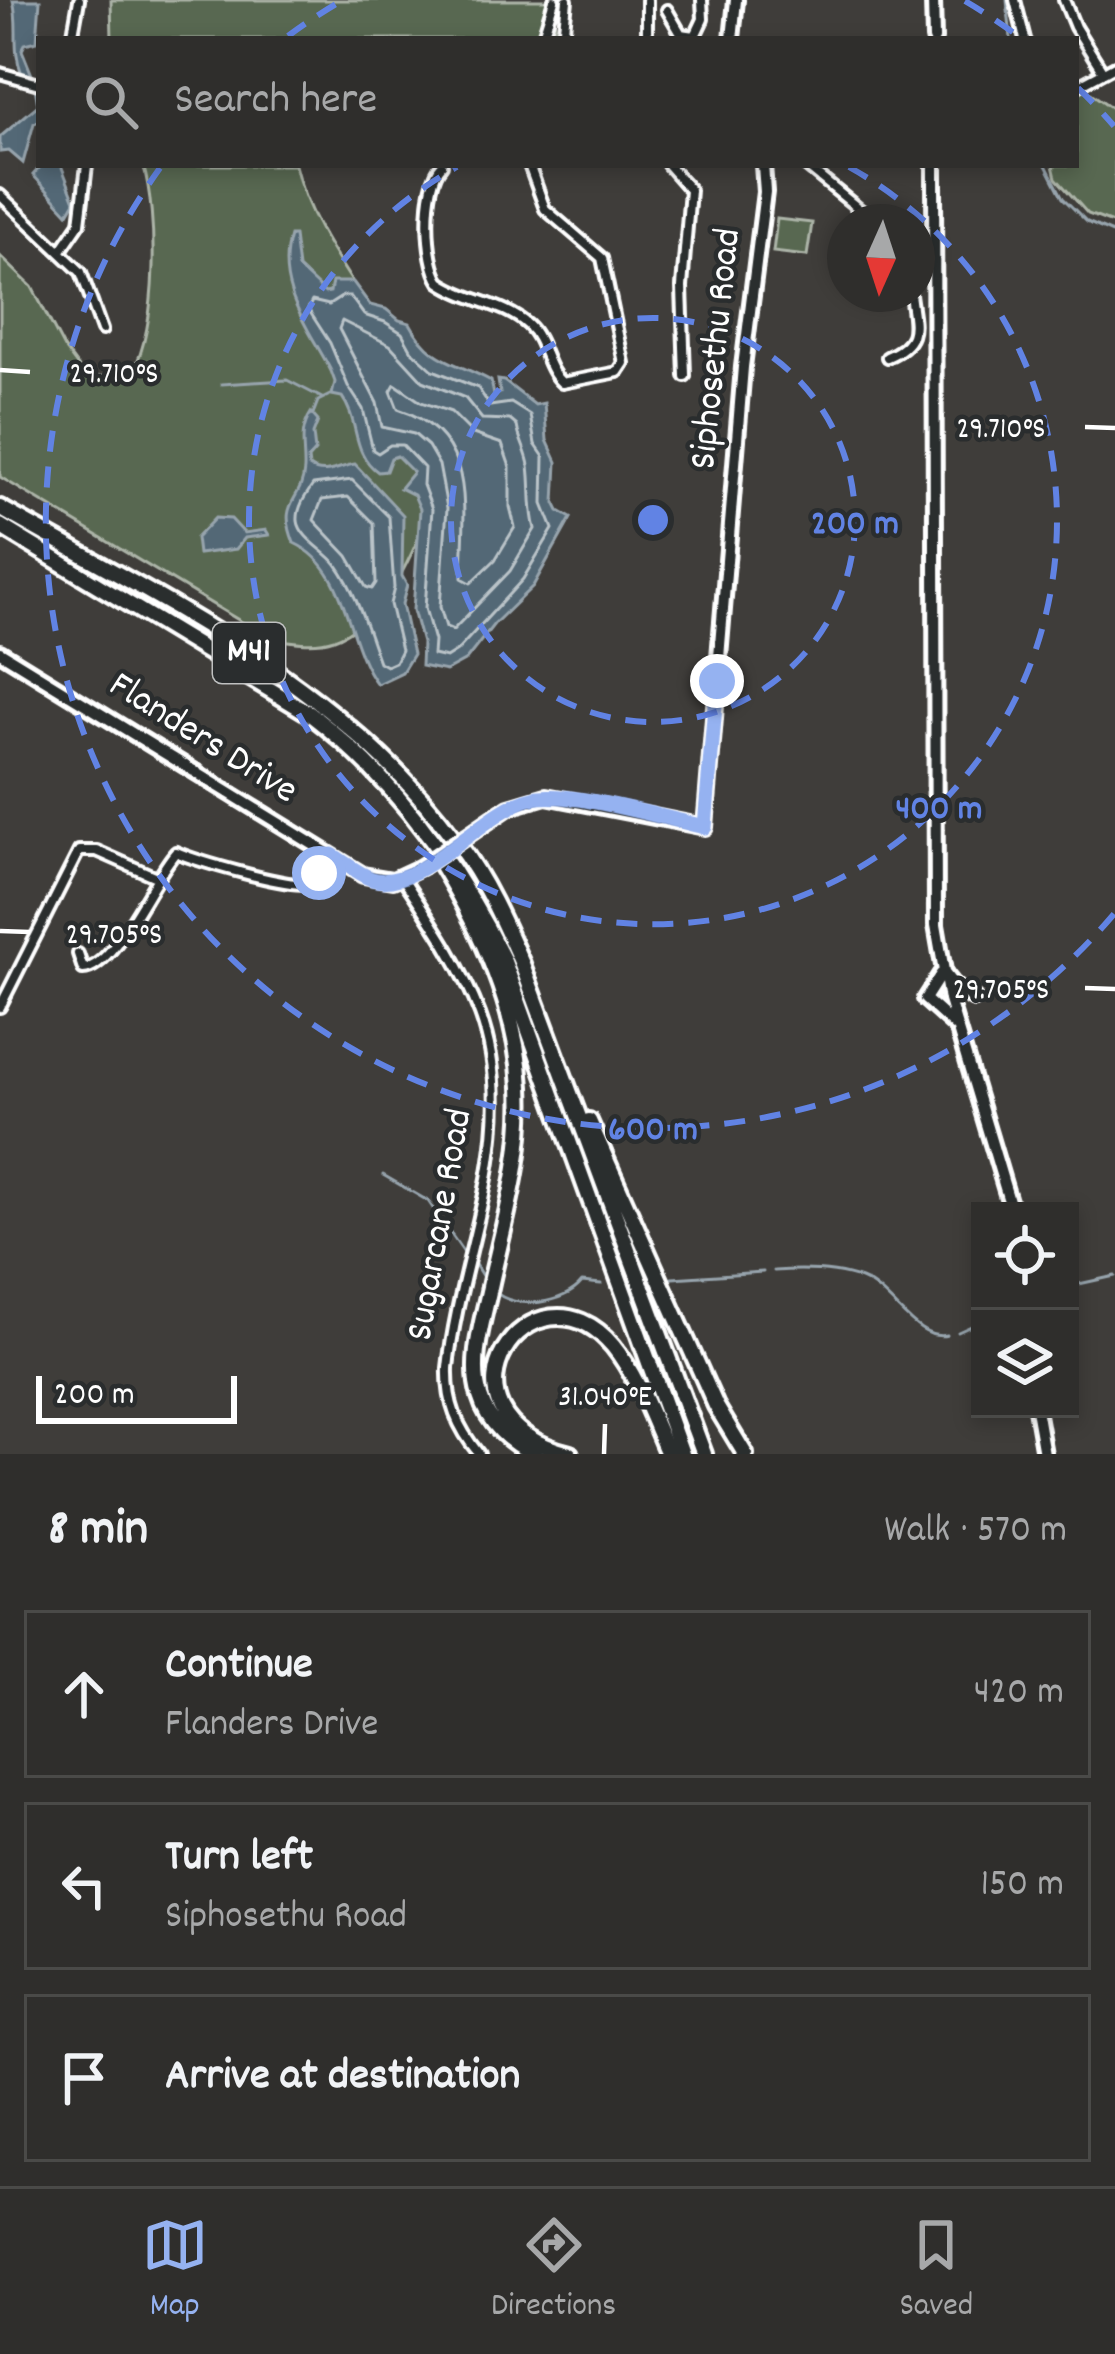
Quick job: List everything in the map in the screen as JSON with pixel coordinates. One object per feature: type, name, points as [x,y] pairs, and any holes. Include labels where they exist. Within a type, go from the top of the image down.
[{"type":"highway","name":"M41","points":[[0,504],[293,682],[386,758],[441,821],[503,920],[704,1454]]},
{"type":"highway","name":"M41","points":[[0,527],[310,714],[351,747],[436,842],[503,959],[682,1454]]},
{"type":"highway","points":[[414,819],[484,945],[515,1036],[522,1090],[519,1146],[482,1321],[477,1378],[488,1413],[501,1432],[535,1454]]},
{"type":"highway","points":[[551,1041],[716,1406],[745,1454]]},
{"type":"highway","points":[[570,1454],[542,1446],[517,1430],[497,1403],[494,1389],[494,1373],[505,1344],[523,1327],[546,1318],[576,1321],[612,1345],[668,1454]]},
{"type":"street","points":[[73,36],[80,0]]},
{"type":"street","points":[[543,36],[554,0]]},
{"type":"street","points":[[563,36],[567,0]]},
{"type":"street","points":[[647,0],[647,36]]},
{"type":"street","points":[[668,10],[681,34],[694,36],[704,19],[702,0]]},
{"type":"street","points":[[732,36],[736,0]]},
{"type":"street","points":[[934,0],[934,36]]},
{"type":"street","points":[[1015,0],[1023,36]]},
{"type":"street","points":[[1064,0],[1075,28],[1103,72]]},
{"type":"street","points":[[1079,85],[1115,66]]},
{"type":"street","points":[[0,73],[36,84]]},
{"type":"street","points":[[60,251],[80,223],[87,168]]},
{"type":"street","points":[[440,168],[431,182],[429,256],[436,278],[526,324],[562,383],[618,373],[624,363],[605,265],[594,248],[541,205],[531,168]]},
{"type":"street","points":[[671,168],[690,190],[682,287],[685,376]]},
{"type":"street","name":"Siphosethu Road","points":[[401,878],[509,807],[546,796],[705,827],[763,168]]},
{"type":"street","points":[[809,168],[853,204]]},
{"type":"street","points":[[934,168],[935,893],[943,971],[1009,1202]]},
{"type":"street","points":[[0,195],[84,277],[102,330]]},
{"type":"street","points":[[887,357],[905,349],[911,340],[910,312]]},
{"type":"street","name":"Flanders Drive","points":[[0,652],[374,880],[401,878]]},
{"type":"street","points":[[0,1006],[79,851],[97,850],[155,877]]},
{"type":"street","points":[[78,954],[82,969],[100,963],[176,851],[214,866],[304,884],[332,855]]},
{"type":"street","name":"Sugarcane Road","points":[[401,878],[456,963],[479,1013],[493,1064],[495,1127],[490,1165],[447,1389],[456,1422],[478,1454]]},
{"type":"street","points":[[943,971],[956,988],[976,999],[961,1011],[958,1029]]},
{"type":"street","points":[[943,971],[925,999],[958,1029]]},
{"type":"street","points":[[1041,1418],[1044,1454]]},
{"type":"green space","points":[[111,0],[553,0],[556,36],[112,36]]},
{"type":"green space","points":[[1085,89],[1115,110],[1115,224],[1088,214],[1056,178],[1054,168],[1079,168],[1079,92]]},
{"type":"green space","points":[[144,168],[296,168],[322,232],[386,335],[425,466],[430,506],[414,548],[387,596],[359,624],[334,639],[306,643],[267,637],[0,477],[0,256],[32,287],[82,372],[97,377],[132,372],[141,353],[151,300]]},
{"type":"green space","points":[[777,219],[812,223],[807,256],[773,252]]},
{"type":"water","points":[[13,0],[40,0],[36,41],[22,50],[34,80],[22,74],[19,64]]},
{"type":"water","points":[[36,107],[23,163],[9,151],[0,152],[0,137]]},
{"type":"water","points":[[39,168],[62,168],[75,201],[68,213],[33,175]]},
{"type":"water","points":[[290,236],[294,236],[298,268],[325,293],[330,292],[332,282],[353,282],[370,305],[410,323],[435,354],[491,381],[494,395],[500,393],[498,380],[535,405],[544,403],[547,440],[557,462],[555,503],[571,518],[533,586],[466,660],[446,671],[421,666],[422,643],[413,610],[420,509],[414,495],[400,488],[413,472],[397,456],[391,458],[386,471],[378,472],[359,447],[348,407],[342,397],[332,395],[331,371],[290,290],[286,255]]},
{"type":"water","points":[[311,413],[318,421],[309,467],[326,471],[355,464],[403,515],[402,576],[407,585],[402,604],[413,654],[402,672],[377,684],[326,570],[294,543],[289,529],[289,510],[304,470],[303,434]]},
{"type":"water","points":[[215,518],[231,519],[244,533],[266,530],[269,535],[245,538],[236,549],[198,554],[196,538]]},
{"type":"waterway","points":[[1007,0],[1011,36]]},
{"type":"waterway","points":[[34,83],[36,94]]},
{"type":"waterway","points":[[1048,168],[1063,198],[1087,222],[1115,234]]},
{"type":"waterway","points":[[221,384],[287,380],[322,398]]},
{"type":"waterway","points":[[313,414],[318,401],[332,394]]},
{"type":"waterway","points":[[383,1175],[428,1201],[464,1253]]},
{"type":"waterway","points":[[474,1263],[486,1282]]},
{"type":"waterway","points":[[774,1271],[840,1273],[861,1279],[914,1324],[947,1335]]},
{"type":"waterway","points":[[672,1278],[763,1272]]},
{"type":"waterway","points":[[1079,1284],[1115,1276]]},
{"type":"waterway","points":[[494,1291],[527,1303],[564,1296],[582,1282],[601,1284]]},
{"type":"waterway","points":[[958,1332],[971,1326]]},
{"type":"route","points":[[319,873],[332,855],[374,880],[401,878],[509,807],[534,797],[559,797],[705,827],[717,681]]}]
